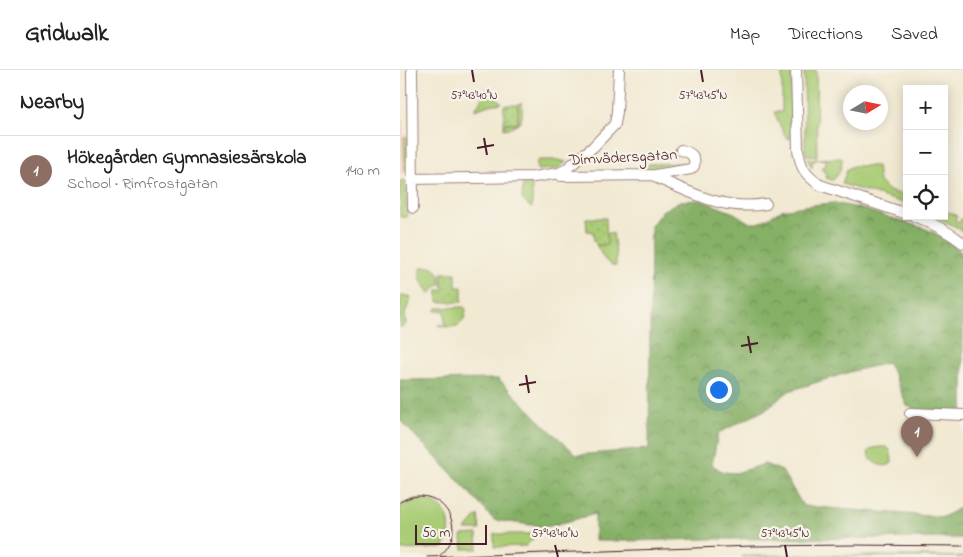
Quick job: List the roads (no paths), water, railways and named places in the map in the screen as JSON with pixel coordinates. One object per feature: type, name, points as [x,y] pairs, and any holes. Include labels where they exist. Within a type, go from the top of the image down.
[{"type":"street","points":[[412,70],[413,208]]},
{"type":"street","name":"Dimvädersgatan","points":[[412,179],[534,177],[566,170],[593,147],[614,124],[617,112],[620,70]]},
{"type":"street","points":[[796,70],[798,150],[804,172],[820,185],[903,213]]},
{"type":"street","name":"Dimvädersgatan","points":[[559,173],[561,176],[655,174],[691,169],[694,166],[694,158],[690,153],[681,150]]},
{"type":"street","points":[[655,174],[656,178],[717,202],[746,207],[766,204]]},
{"type":"street","points":[[923,220],[956,237],[963,243]]},
{"type":"street","points":[[910,413],[963,415]]},
{"type":"tram line","points":[[400,502],[414,496],[427,497],[439,502],[447,511],[452,522],[453,534],[448,546],[438,557]]},
{"type":"tram line","points":[[427,557],[753,546],[963,546]]},
{"type":"place","name":"Hökegården Gymnasiesärskola","points":[[917,457]]}]
